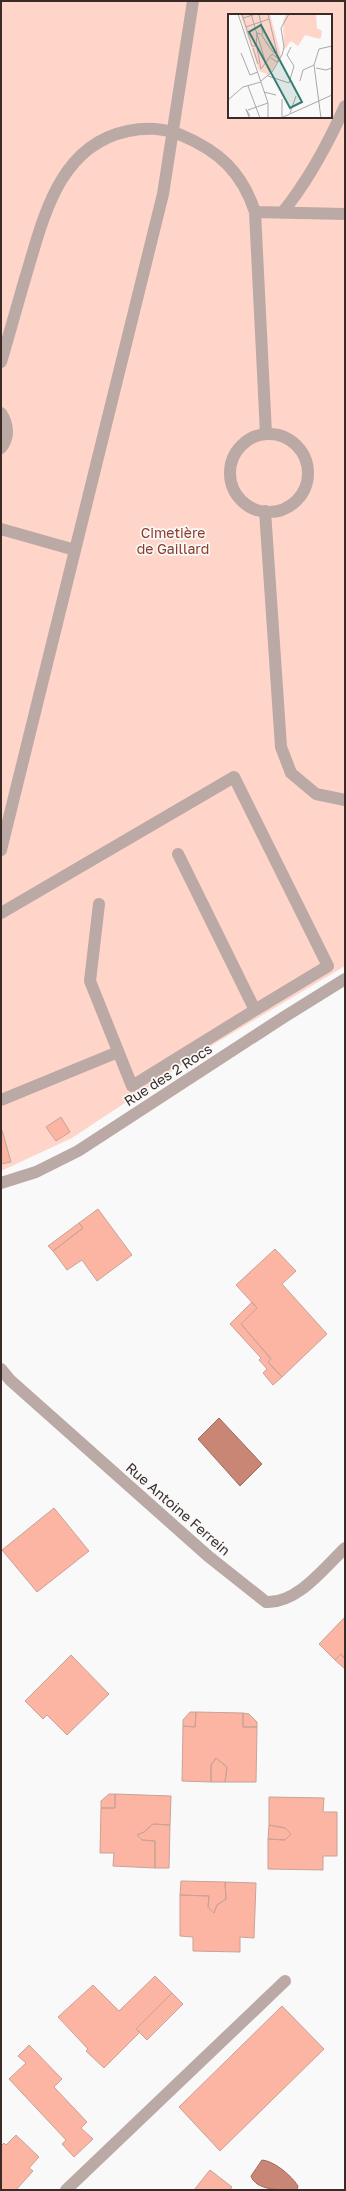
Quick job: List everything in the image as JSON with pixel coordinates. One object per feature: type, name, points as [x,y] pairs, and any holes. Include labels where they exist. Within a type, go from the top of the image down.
[{"type":"street","points":[[1,850],[163,194],[193,1]]},
{"type":"street","points":[[282,213],[300,190],[327,146],[345,106]]},
{"type":"street","points":[[1,362],[45,212],[60,180],[84,151],[112,134],[146,127],[172,132],[204,145],[230,167],[248,191],[255,212],[266,434]]},
{"type":"street","points":[[255,212],[345,214]]},
{"type":"street","points":[[1,413],[7,427],[7,436],[1,448]]},
{"type":"street","points":[[266,434],[279,435],[300,449],[306,460],[308,472],[306,484],[300,496],[290,505],[278,511],[265,512],[252,508],[241,500],[234,490],[230,477],[231,464],[235,453],[243,443],[254,437],[266,434]]},
{"type":"street","points":[[265,512],[281,747],[291,773],[316,794],[345,800]]},
{"type":"street","points":[[1,529],[75,550]]},
{"type":"street","points":[[1,913],[234,777],[328,966],[132,1086],[90,981],[99,904]]},
{"type":"street","points":[[178,854],[255,1010]]},
{"type":"street","name":"Rue des 2 Rocs","points":[[1,1183],[36,1172],[78,1151],[284,1016],[345,979]]},
{"type":"street","points":[[1,1100],[118,1052]]},
{"type":"street","name":"Rue Antoine Ferrein","points":[[1,1369],[10,1380],[178,1530],[266,1602],[276,1603],[299,1592],[345,1548]]},
{"type":"street","points":[[66,2190],[285,1981]]},
{"type":"green space","name":"Cimetière de Gaillard","points":[[1,1],[345,1],[345,966],[214,1044],[72,1138],[1,1171]]},
{"type":"shaded area","points":[[219,1418],[262,1464],[240,1486],[198,1439]]},
{"type":"shaded area","points":[[262,2160],[272,2163],[287,2173],[298,2186],[297,2190],[270,2189],[258,2185],[251,2176]]},
{"type":"building","points":[[61,1117],[70,1132],[56,1141],[46,1127]]},
{"type":"building","points":[[2,1130],[11,1162],[1,1164],[1,1131]]},
{"type":"building","points":[[98,1209],[132,1255],[97,1281],[82,1260],[67,1270],[53,1251],[83,1228],[79,1223]]},
{"type":"building","points":[[79,1223],[83,1228],[53,1251],[48,1246]]},
{"type":"building","points":[[275,1249],[296,1271],[282,1284],[327,1334],[282,1377],[268,1362],[271,1359],[241,1324],[257,1308],[236,1285]]},
{"type":"building","points":[[252,1302],[257,1308],[241,1324],[271,1359],[268,1362],[282,1377],[273,1385],[263,1373],[267,1369],[259,1360],[261,1358],[230,1324]]},
{"type":"building","points":[[54,1508],[89,1551],[37,1592],[2,1550]]},
{"type":"building","points":[[345,1617],[345,1659],[341,1654],[335,1660],[319,1644]]},
{"type":"building","points":[[341,1654],[345,1659],[345,1669],[335,1660]]},
{"type":"building","points":[[71,1655],[109,1694],[67,1735],[47,1715],[43,1719],[25,1701]]},
{"type":"building","points":[[190,1712],[196,1712],[195,1727],[183,1726],[183,1720]]},
{"type":"building","points":[[196,1712],[243,1713],[243,1727],[257,1727],[256,1782],[225,1782],[227,1767],[216,1758],[211,1765],[211,1782],[182,1781],[183,1726],[195,1727]]},
{"type":"building","points":[[243,1713],[249,1714],[257,1722],[257,1727],[243,1727]]},
{"type":"building","points":[[216,1758],[227,1767],[225,1782],[211,1782],[211,1765]]},
{"type":"building","points":[[109,1794],[115,1794],[115,1808],[101,1808],[101,1801]]},
{"type":"building","points":[[115,1794],[171,1796],[170,1825],[153,1824],[144,1832],[137,1835],[142,1840],[155,1841],[155,1868],[113,1866],[114,1853],[100,1853],[101,1808],[115,1808]]},
{"type":"building","points":[[269,1797],[324,1798],[323,1812],[337,1812],[337,1856],[323,1856],[323,1870],[268,1869],[268,1839],[285,1840],[291,1834],[285,1828],[269,1825]]},
{"type":"building","points":[[153,1824],[170,1825],[169,1868],[155,1868],[155,1841],[142,1840],[137,1835],[144,1832]]},
{"type":"building","points":[[269,1825],[285,1828],[291,1834],[285,1840],[268,1839]]},
{"type":"building","points":[[181,1881],[225,1882],[226,1899],[217,1905],[214,1913],[208,1907],[209,1896],[180,1895]]},
{"type":"building","points":[[225,1882],[256,1883],[254,1938],[240,1937],[240,1952],[193,1951],[193,1937],[180,1936],[180,1895],[209,1896],[208,1907],[214,1913],[217,1905],[226,1899]]},
{"type":"building","points":[[155,1976],[172,1993],[136,2029],[140,2032],[104,2068],[86,2051],[88,2049],[58,2017],[93,1985],[119,2011]]},
{"type":"building","points":[[172,1993],[183,2004],[147,2040],[136,2029]]},
{"type":"building","points":[[282,2006],[324,2049],[220,2151],[179,2107]]},
{"type":"building","points":[[29,2045],[62,2079],[54,2087],[87,2122],[81,2128],[93,2139],[74,2157],[62,2144],[66,2140],[9,2079],[26,2063],[18,2056]]},
{"type":"building","points":[[16,2135],[39,2157],[29,2168],[33,2171],[16,2190],[1,2190],[1,2146],[4,2143],[6,2145]]},
{"type":"building","points":[[210,2170],[232,2187],[230,2190],[194,2190]]}]
